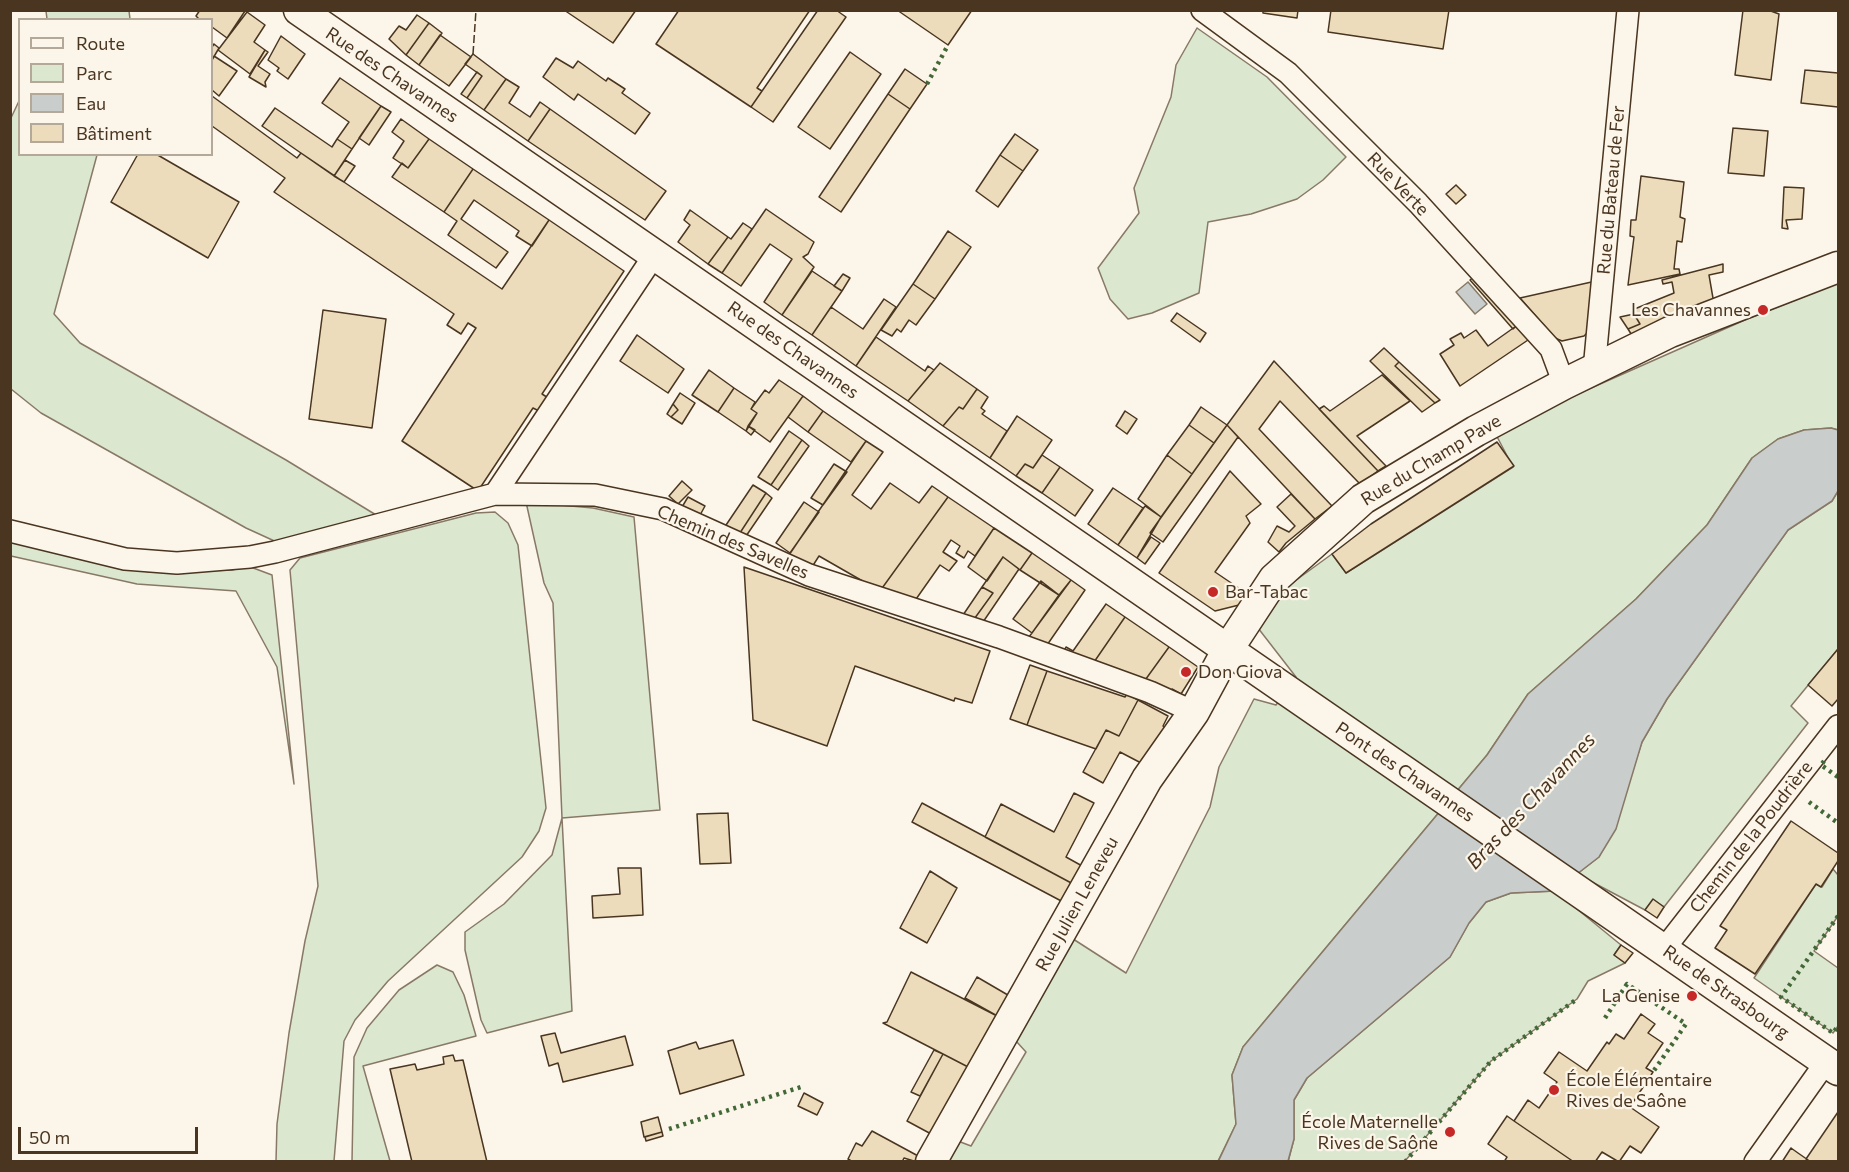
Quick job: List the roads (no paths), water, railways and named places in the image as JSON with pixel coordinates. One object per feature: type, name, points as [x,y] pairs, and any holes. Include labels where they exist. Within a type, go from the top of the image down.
[{"type":"main road","name":"Rue des Chavannes","points":[[299,10],[1286,691]]},
{"type":"main road","name":"Rue du Champ Pave","points":[[1228,649],[1274,579],[1363,499],[1476,431],[1604,364],[1670,332],[1839,267]]},
{"type":"main road","name":"Rue Julien Leneveu","points":[[930,1161],[1147,779],[1194,712],[1228,649]]},
{"type":"main road","name":"Pont des Chavannes","points":[[1286,691],[1612,914]]},
{"type":"main road","name":"Rue de Strasbourg","points":[[1612,914],[1832,1066]]},
{"type":"street","name":"Rue Verte","points":[[1202,10],[1288,73],[1418,203],[1551,349],[1564,384]]},
{"type":"street","name":"Rue du Bateau de Fer","points":[[1604,364],[1628,10]]},
{"type":"street","points":[[495,494],[655,254]]},
{"type":"street","name":"Chemin des Savelles","points":[[10,531],[125,559],[177,563],[250,557],[275,552],[495,494],[595,495],[663,509],[809,575],[999,637],[1150,692],[1194,712]]},
{"type":"street","name":"Chemin de la Poudrière","points":[[1664,949],[1839,726]]},
{"type":"street","points":[[1755,1161],[1832,1066]]},
{"type":"water","points":[[1468,282],[1487,304],[1475,314],[1456,292]]},
{"type":"water","name":"Bras des Chavannes","points":[[1831,428],[1838,430],[1838,491],[1832,501],[1788,530],[1667,699],[1642,742],[1616,829],[1599,857],[1555,891],[1511,893],[1486,902],[1469,923],[1450,957],[1307,1078],[1294,1100],[1294,1139],[1288,1161],[1218,1162],[1236,1124],[1232,1075],[1243,1047],[1487,755],[1528,694],[1636,599],[1707,525],[1752,458],[1778,439],[1804,430]]},
{"type":"place","name":"Les Chavannes","points":[[1763,310]]},
{"type":"place","name":"Bar-Tabac","points":[[1213,592]]},
{"type":"place","name":"Don Giova","points":[[1186,672]]},
{"type":"place","name":"La Genise","points":[[1692,996]]},
{"type":"place","name":"École Élémentaire Rives de Saône","points":[[1554,1090]]},
{"type":"place","name":"École Maternelle Rives de Saône","points":[[1450,1132]]}]
